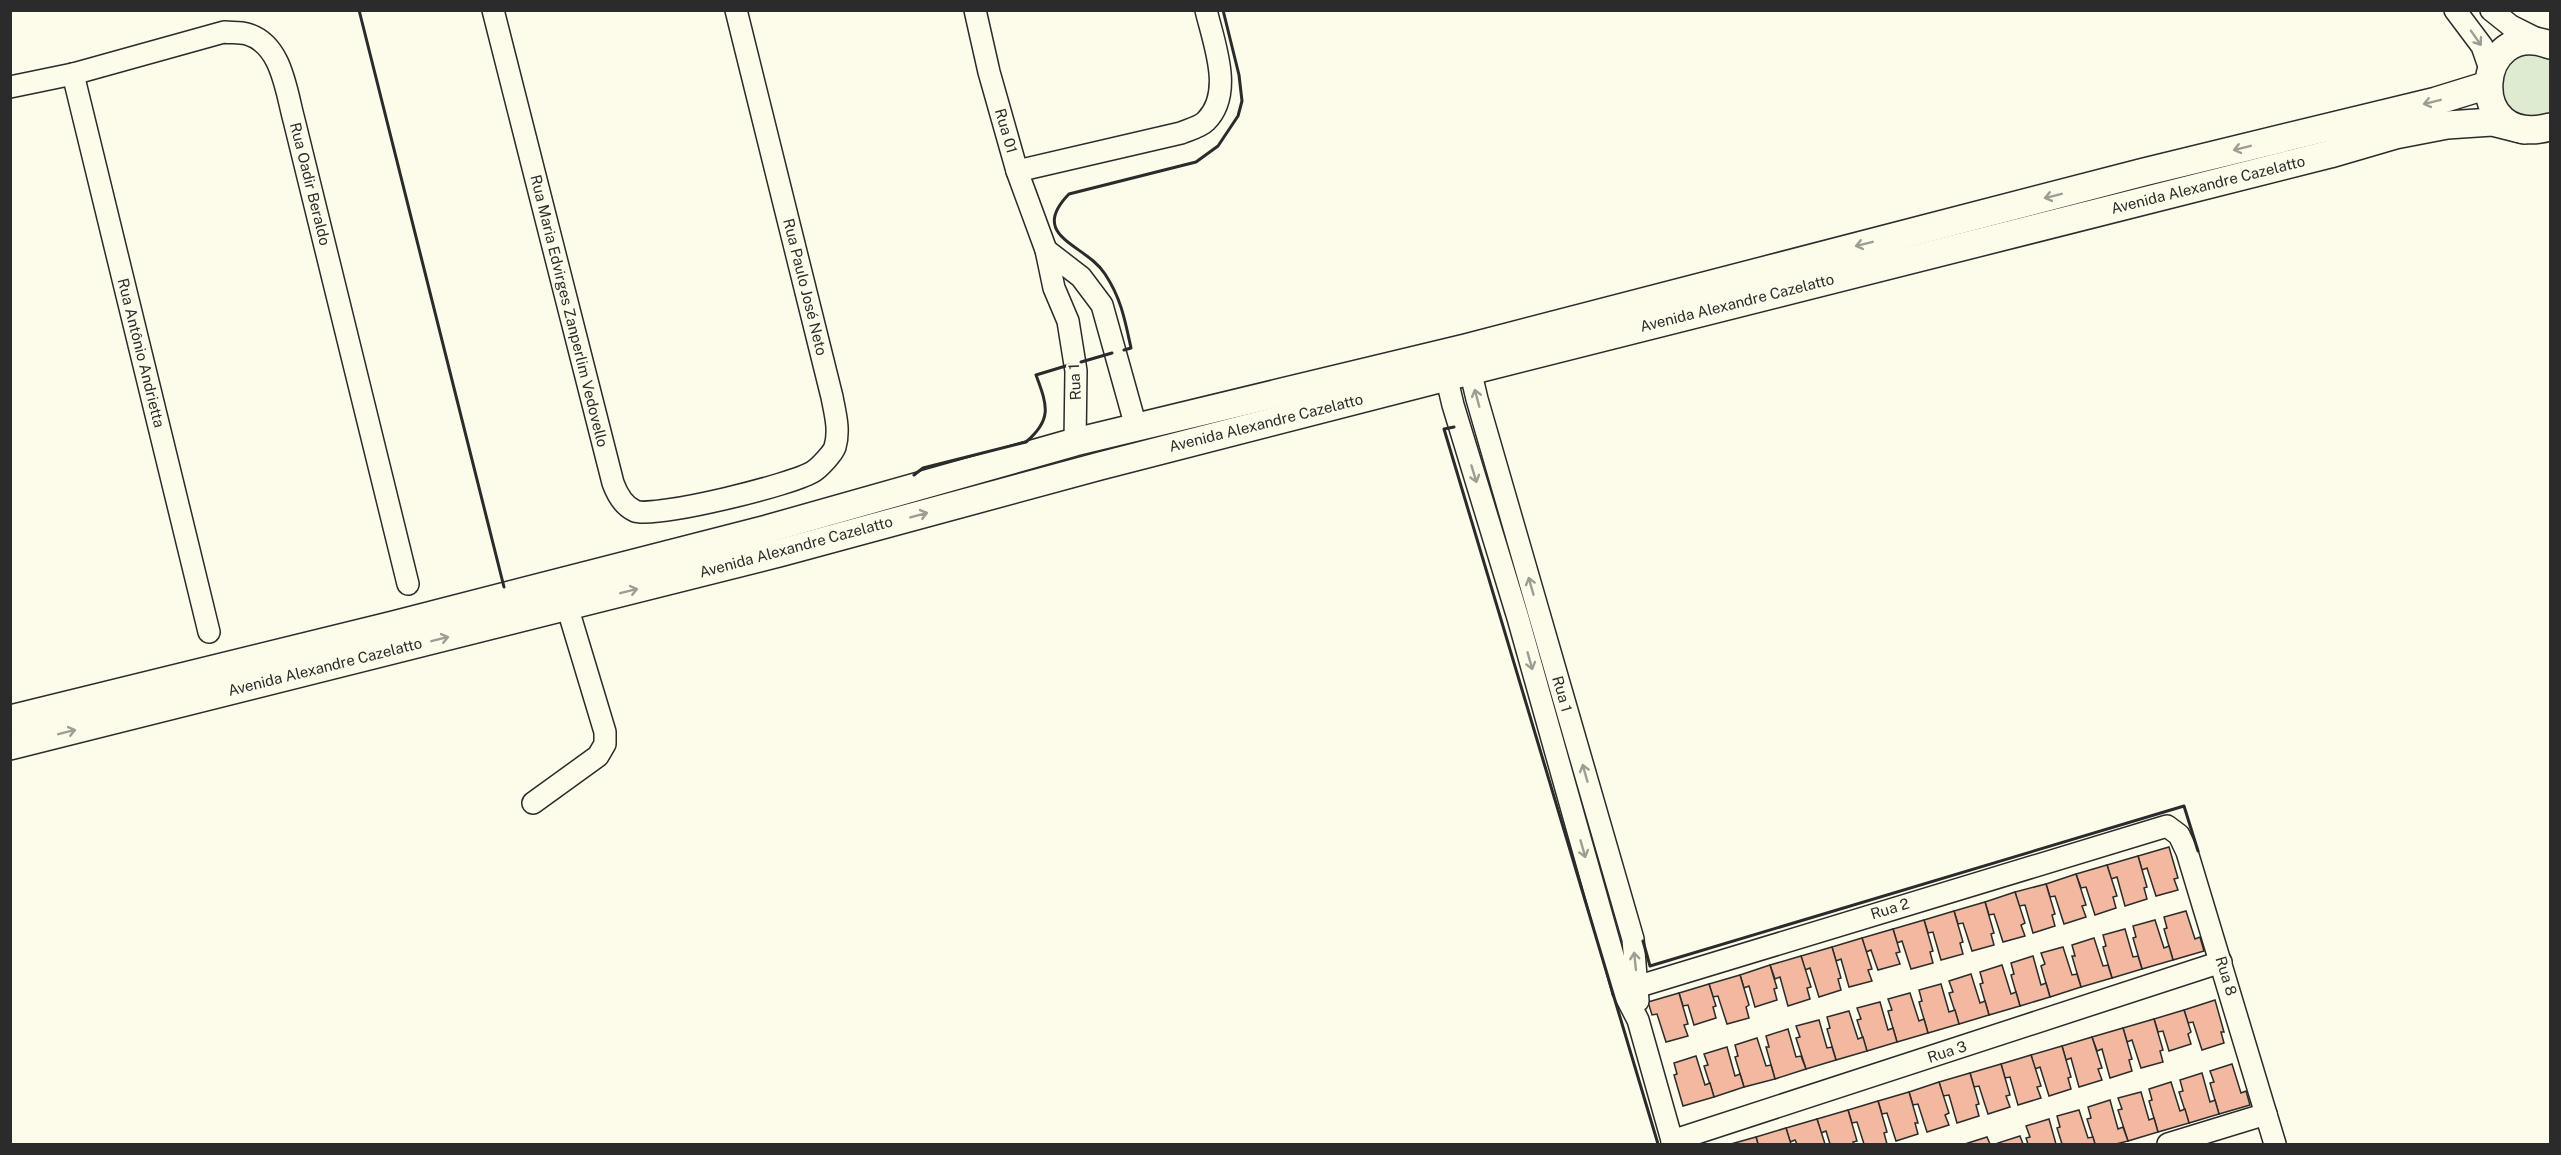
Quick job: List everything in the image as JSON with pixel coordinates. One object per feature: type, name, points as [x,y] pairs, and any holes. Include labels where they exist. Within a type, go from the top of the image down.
[{"type":"main road","points":[[2489,77],[2499,56],[2511,46],[2525,41],[2546,43]]},
{"type":"main road","name":"Avenida Alexandre Cazelatto","points":[[10,746],[567,606],[2144,172],[2436,101],[2489,77],[2490,100],[2498,114],[2510,124],[2541,132]]},
{"type":"main road","name":"Avenida Alexandre Cazelatto","points":[[10,719],[393,625],[767,529],[1136,427],[1455,362],[2330,154],[2395,135],[2447,125],[2492,122],[2541,132]]},
{"type":"street","name":"Rua Maria Edvirges Zanperlim Vedovello","points":[[493,10],[610,471],[618,494],[636,512],[653,512],[730,499]]},
{"type":"street","name":"Rua Paulo José Neto","points":[[730,499],[814,471],[835,448],[838,427],[736,10]]},
{"type":"street","name":"Rua 01","points":[[975,10],[989,72],[1017,171],[1046,250],[1054,288],[1068,321]]},
{"type":"street","points":[[1017,171],[1181,134],[1204,123],[1218,103],[1221,85],[1206,10]]},
{"type":"street","points":[[2455,10],[2482,46],[2489,77]]},
{"type":"street","points":[[2491,10],[2511,26],[2546,43]]},
{"type":"street","name":"Rua Oadir Beraldo","points":[[10,87],[73,74],[224,32],[248,34],[262,42],[273,54],[294,120],[408,584]]},
{"type":"street","name":"Rua Antônio Andrietta","points":[[73,74],[209,633]]},
{"type":"street","points":[[1046,250],[1081,277],[1102,305],[1136,427]]},
{"type":"street","name":"Rua 1","points":[[1068,321],[1076,371],[1075,442]]},
{"type":"street","name":"Rua 1","points":[[1455,362],[1518,618],[1631,989],[1673,1143]]},
{"type":"street","points":[[533,803],[598,756],[605,744],[605,732],[567,606]]},
{"type":"street","name":"Rua 8","points":[[2156,827],[2167,826],[2179,835],[2187,852],[2275,1144]]},
{"type":"street","name":"Rua 2","points":[[1631,989],[2156,827]]},
{"type":"street","name":"Rua 3","points":[[1673,1143],[2221,962]]},
{"type":"street","points":[[2168,1144],[2266,1114]]},
{"type":"green space","points":[[2537,53],[2550,58],[2550,119],[2508,116],[2497,77],[2520,54]]},
{"type":"building","points":[[2169,847],[2178,878],[2174,879],[2178,890],[2156,896],[2147,868],[2142,870],[2138,856]]},
{"type":"building","points":[[2138,856],[2147,887],[2144,888],[2147,899],[2125,906],[2117,877],[2111,879],[2107,865]]},
{"type":"building","points":[[2107,865],[2117,896],[2113,897],[2116,908],[2095,915],[2086,887],[2081,888],[2076,874]]},
{"type":"building","points":[[2076,874],[2086,905],[2082,906],[2086,917],[2064,924],[2055,896],[2050,897],[2046,884]]},
{"type":"building","points":[[2046,884],[2055,914],[2052,915],[2055,926],[2033,933],[2025,905],[2019,906],[2015,892]]},
{"type":"building","points":[[2015,892],[2025,923],[2021,925],[2025,936],[2003,942],[1994,914],[1989,915],[1985,902]]},
{"type":"building","points":[[1985,902],[1994,933],[1991,934],[1994,945],[1972,951],[1963,923],[1958,924],[1954,911]]},
{"type":"building","points":[[1954,911],[1963,942],[1960,943],[1963,954],[1941,960],[1933,932],[1928,933],[1924,920]]},
{"type":"building","points":[[2186,911],[2195,939],[2200,937],[2204,951],[2173,960],[2164,929],[2167,928],[2164,917]]},
{"type":"building","points":[[1924,920],[1933,951],[1930,952],[1933,963],[1911,969],[1902,941],[1897,943],[1893,929]]},
{"type":"building","points":[[2155,920],[2164,948],[2169,946],[2173,960],[2142,969],[2133,938],[2136,937],[2133,926]]},
{"type":"building","points":[[1893,929],[1900,952],[1896,953],[1900,964],[1878,970],[1871,950],[1866,952],[1862,938]]},
{"type":"building","points":[[2125,929],[2133,957],[2138,956],[2142,969],[2112,978],[2103,947],[2106,946],[2103,935]]},
{"type":"building","points":[[1862,938],[1872,969],[1868,970],[1872,981],[1849,987],[1841,959],[1836,961],[1832,947]]},
{"type":"building","points":[[2094,938],[2103,966],[2108,965],[2112,978],[2081,987],[2072,956],[2075,956],[2072,945]]},
{"type":"building","points":[[1832,947],[1841,978],[1838,979],[1841,990],[1819,997],[1810,968],[1805,970],[1801,956]]},
{"type":"building","points":[[2063,947],[2072,975],[2077,974],[2081,987],[2050,997],[2041,966],[2045,964],[2041,953]]},
{"type":"building","points":[[1801,956],[1811,987],[1807,988],[1810,999],[1788,1006],[1780,977],[1775,979],[1770,965]]},
{"type":"building","points":[[2033,956],[2041,985],[2046,983],[2050,997],[2020,1006],[2011,975],[2014,974],[2011,963]]},
{"type":"building","points":[[1770,965],[1777,988],[1774,989],[1777,1000],[1755,1007],[1749,986],[1744,988],[1740,975]]},
{"type":"building","points":[[2002,965],[2011,994],[2016,992],[2020,1006],[1989,1015],[1980,984],[1983,983],[1980,972]]},
{"type":"building","points":[[1971,974],[1980,1003],[1985,1001],[1989,1015],[1959,1024],[1949,993],[1953,992],[1949,981]]},
{"type":"building","points":[[1740,975],[1749,1005],[1746,1007],[1749,1018],[1727,1024],[1718,996],[1713,997],[1709,984]]},
{"type":"building","points":[[1709,984],[1716,1006],[1713,1007],[1716,1018],[1694,1025],[1688,1005],[1683,1006],[1679,993]]},
{"type":"building","points":[[1941,984],[1949,1012],[1955,1010],[1959,1024],[1928,1033],[1919,1002],[1922,1001],[1919,990]]},
{"type":"building","points":[[1679,993],[1688,1024],[1684,1025],[1688,1036],[1666,1042],[1657,1014],[1652,1015],[1648,1002]]},
{"type":"building","points":[[1910,993],[1919,1021],[1924,1019],[1928,1033],[1897,1042],[1888,1011],[1892,1010],[1888,999]]},
{"type":"building","points":[[2215,1000],[2224,1032],[2221,1032],[2224,1043],[2202,1050],[2193,1022],[2188,1023],[2184,1010]]},
{"type":"building","points":[[1880,1002],[1888,1030],[1893,1028],[1897,1042],[1867,1051],[1857,1020],[1861,1019],[1857,1008]]},
{"type":"building","points":[[2184,1010],[2191,1032],[2188,1034],[2191,1044],[2169,1051],[2163,1031],[2158,1032],[2154,1019]]},
{"type":"building","points":[[1849,1011],[1858,1039],[1863,1037],[1867,1051],[1836,1060],[1827,1029],[1830,1028],[1827,1017]]},
{"type":"building","points":[[2154,1019],[2163,1050],[2160,1051],[2163,1062],[2141,1068],[2132,1040],[2127,1042],[2123,1028]]},
{"type":"building","points":[[1819,1020],[1827,1048],[1832,1047],[1836,1060],[1806,1069],[1796,1038],[1800,1037],[1796,1026]]},
{"type":"building","points":[[2123,1028],[2132,1059],[2129,1060],[2132,1071],[2110,1078],[2102,1049],[2097,1051],[2092,1037]]},
{"type":"building","points":[[1788,1029],[1796,1057],[1801,1056],[1806,1069],[1775,1079],[1766,1047],[1769,1047],[1766,1036]]},
{"type":"building","points":[[2092,1037],[2102,1068],[2098,1069],[2102,1080],[2079,1087],[2071,1058],[2066,1060],[2062,1046]]},
{"type":"building","points":[[1757,1038],[1766,1066],[1771,1065],[1775,1079],[1744,1087],[1735,1057],[1738,1056],[1735,1045]]},
{"type":"building","points":[[2062,1046],[2071,1077],[2068,1078],[2071,1089],[2049,1096],[2040,1067],[2035,1069],[2031,1055]]},
{"type":"building","points":[[1727,1047],[1735,1076],[1740,1074],[1744,1087],[1714,1097],[1704,1066],[1708,1065],[1704,1054]]},
{"type":"building","points":[[2031,1055],[2041,1086],[2037,1087],[2041,1098],[2018,1105],[2010,1077],[2005,1078],[2001,1064]]},
{"type":"building","points":[[1696,1056],[1705,1085],[1710,1083],[1714,1097],[1683,1106],[1674,1075],[1677,1074],[1674,1063]]},
{"type":"building","points":[[2001,1064],[2010,1095],[2006,1096],[2010,1107],[1988,1114],[1979,1086],[1974,1087],[1970,1073]]},
{"type":"building","points":[[2232,1064],[2241,1093],[2246,1091],[2250,1105],[2219,1114],[2210,1083],[2214,1082],[2210,1071]]},
{"type":"building","points":[[1970,1073],[1979,1104],[1976,1105],[1979,1116],[1957,1123],[1949,1095],[1943,1096],[1939,1082]]},
{"type":"building","points":[[2202,1073],[2210,1102],[2215,1100],[2219,1114],[2189,1123],[2179,1092],[2183,1091],[2180,1080]]},
{"type":"building","points":[[1939,1082],[1949,1113],[1945,1115],[1949,1125],[1927,1132],[1918,1104],[1913,1105],[1909,1092]]},
{"type":"building","points":[[2171,1082],[2180,1111],[2185,1109],[2189,1123],[2158,1132],[2149,1101],[2152,1100],[2149,1089]]},
{"type":"building","points":[[1909,1092],[1918,1123],[1915,1123],[1918,1134],[1896,1141],[1887,1113],[1882,1114],[1878,1101]]},
{"type":"building","points":[[2141,1092],[2149,1120],[2154,1118],[2158,1132],[2128,1141],[2118,1110],[2122,1109],[2118,1098]]},
{"type":"building","points":[[2110,1100],[2118,1129],[2123,1127],[2128,1141],[2116,1144],[2095,1144],[2087,1119],[2091,1118],[2088,1107]]},
{"type":"building","points":[[1878,1101],[1887,1132],[1884,1133],[1887,1144],[1864,1144],[1857,1122],[1852,1123],[1848,1110]]},
{"type":"building","points":[[1848,1110],[1857,1141],[1853,1142],[1854,1144],[1830,1144],[1826,1131],[1821,1133],[1817,1119]]},
{"type":"building","points":[[2079,1110],[2088,1138],[2093,1137],[2095,1144],[2062,1144],[2057,1128],[2060,1127],[2057,1116]]},
{"type":"building","points":[[1817,1119],[1825,1144],[1797,1144],[1795,1140],[1790,1142],[1786,1128]]},
{"type":"building","points":[[2049,1119],[2056,1144],[2028,1144],[2026,1138],[2030,1137],[2026,1126]]},
{"type":"building","points":[[1786,1128],[1791,1144],[1758,1144],[1756,1137]]},
{"type":"building","points":[[2020,1136],[2023,1144],[1998,1143]]},
{"type":"building","points":[[1756,1137],[1758,1144],[1731,1144]]},
{"type":"building","points":[[1987,1137],[1990,1144],[1965,1144]]},
{"type":"wall","points":[[359,10],[504,587]]},
{"type":"wall","points":[[1124,350],[1131,348],[1115,292],[1105,274],[1096,264],[1064,239],[1057,230],[1054,220],[1058,209],[1069,194],[1196,162],[1218,146],[1238,116],[1242,101],[1239,75],[1223,10]]},
{"type":"wall","points":[[1081,362],[1112,353]]},
{"type":"wall","points":[[914,475],[923,468],[1026,442],[1035,434],[1044,419],[1045,403],[1036,375],[1069,365]]},
{"type":"wall","points":[[1454,427],[1444,429],[1658,1144]]},
{"type":"wall","points":[[1643,941],[1650,966],[2184,806],[2198,851]]}]
